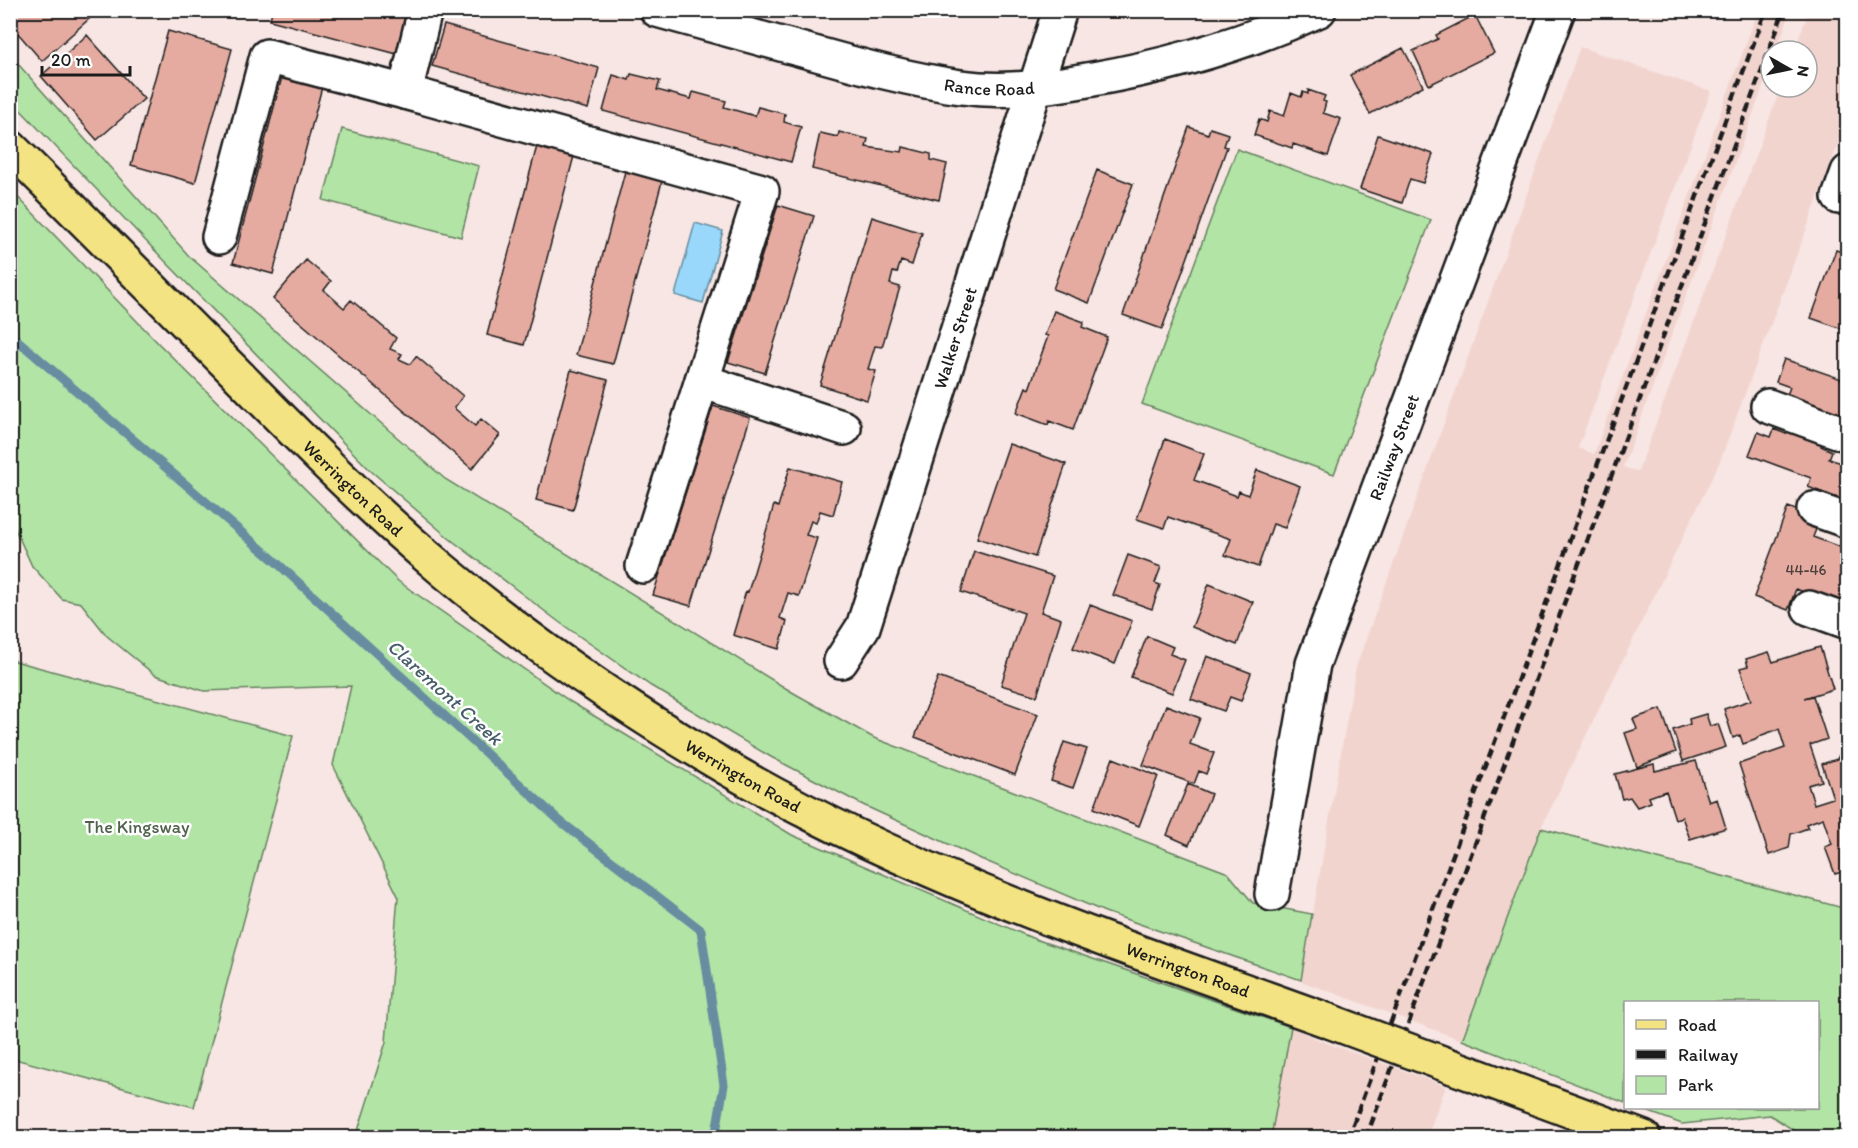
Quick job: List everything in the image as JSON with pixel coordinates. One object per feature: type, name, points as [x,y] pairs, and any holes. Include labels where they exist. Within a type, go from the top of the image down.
[{"type":"main road","name":"Werrington Road","points":[[10,147],[373,508],[409,541],[484,603],[614,697],[728,769],[820,818],[893,853],[1052,920],[1644,1137]]},
{"type":"street","points":[[405,93],[425,10]]},
{"type":"street","name":"Rance Road","points":[[657,10],[830,57],[922,79],[962,87],[991,89],[1035,88],[1127,74],[1212,53],[1318,10]]},
{"type":"street","name":"Walker Street","points":[[841,661],[863,627],[1060,10]]},
{"type":"street","name":"Railway Street","points":[[1272,894],[1313,663],[1558,10]]},
{"type":"street","points":[[219,237],[267,56],[762,191],[643,566]]},
{"type":"street","points":[[702,381],[844,428]]},
{"type":"street","points":[[1768,406],[1848,435]]},
{"type":"street","points":[[1814,509],[1848,521]]},
{"type":"street","points":[[1809,608],[1848,622]]},
{"type":"shaded area","points":[[1758,11],[1791,11],[1780,39],[1759,39],[1759,98],[1623,467],[1638,472],[1777,99],[1819,99],[1819,39],[1798,39],[1809,11],[1847,11],[1847,120],[1720,461],[1541,828],[1462,1040],[1301,981],[1356,667],[1580,47],[1711,91],[1578,448],[1594,454]]},
{"type":"shaded area","points":[[1291,1027],[1321,1041],[1446,1086],[1427,1137],[1271,1138]]},
{"type":"green space","points":[[10,55],[189,256],[445,479],[792,692],[874,738],[1228,873],[1253,903],[1312,914],[1301,980],[1105,912],[863,805],[771,757],[651,686],[559,622],[450,539],[371,471],[165,261],[11,100]]},
{"type":"green space","points":[[342,129],[479,166],[461,237],[323,200]]},
{"type":"green space","points":[[1237,149],[1431,220],[1334,474],[1142,404]]},
{"type":"green space","points":[[10,189],[160,345],[398,581],[571,702],[792,835],[1032,938],[1291,1027],[1271,1137],[356,1137],[386,1042],[398,896],[333,765],[351,686],[204,691],[155,675],[107,636],[81,603],[62,599],[32,566],[11,520]]},
{"type":"green space","name":"The Kingsway","points":[[11,660],[293,736],[194,1107],[11,1058]]},
{"type":"green space","points":[[1541,828],[1847,909],[1847,1137],[1804,1137],[1770,1115],[1682,1124],[1641,1109],[1819,1109],[1819,1001],[1624,1001],[1624,1103],[1462,1040]]},
{"type":"water","points":[[695,223],[723,231],[703,303],[675,295]]},
{"type":"building","points":[[10,10],[99,10],[42,61],[10,24]]},
{"type":"building","points":[[117,10],[201,10],[201,12],[118,17]]},
{"type":"building","points":[[272,10],[397,10],[407,13],[397,54],[270,20]]},
{"type":"building","points":[[1475,15],[1494,53],[1429,85],[1413,51],[1438,39],[1436,35]]},
{"type":"building","points":[[444,25],[599,68],[588,109],[432,66]]},
{"type":"building","points":[[168,31],[232,49],[195,183],[131,165]]},
{"type":"building","points":[[87,35],[144,99],[97,140],[41,76]]},
{"type":"building","points":[[1403,48],[1423,86],[1370,114],[1350,75]]},
{"type":"building","points":[[283,73],[323,83],[273,274],[233,263]]},
{"type":"building","points":[[631,74],[660,81],[657,90],[691,99],[693,92],[726,101],[724,107],[755,116],[758,107],[785,114],[784,122],[801,127],[791,162],[603,111],[613,75],[629,80]]},
{"type":"building","points":[[1308,90],[1325,96],[1323,113],[1341,119],[1328,156],[1293,144],[1292,148],[1254,135],[1259,119],[1267,122],[1270,111],[1284,116],[1291,93],[1301,97],[1303,92],[1308,94]]},
{"type":"building","points":[[1189,127],[1208,134],[1210,128],[1228,134],[1224,146],[1227,147],[1162,329],[1123,315]]},
{"type":"building","points":[[839,132],[868,139],[866,147],[902,152],[903,147],[931,154],[931,160],[947,164],[939,200],[812,169],[820,133],[838,137]]},
{"type":"building","points":[[1378,135],[1433,154],[1423,183],[1410,179],[1402,203],[1360,189]]},
{"type":"building","points":[[537,146],[574,156],[524,345],[487,335]]},
{"type":"building","points":[[627,164],[664,174],[613,364],[576,355]]},
{"type":"building","points":[[1097,170],[1133,184],[1089,303],[1053,289]]},
{"type":"building","points":[[778,205],[814,216],[765,373],[728,362]]},
{"type":"building","points":[[872,217],[922,233],[912,265],[901,261],[897,273],[893,272],[890,284],[900,287],[882,347],[875,346],[868,369],[876,371],[867,400],[820,385]]},
{"type":"building","points":[[1836,250],[1848,254],[1848,331],[1811,318]]},
{"type":"building","points":[[306,260],[331,281],[324,290],[344,308],[351,300],[396,338],[390,349],[402,354],[399,359],[410,364],[416,356],[463,396],[454,408],[475,426],[481,419],[500,435],[472,469],[273,299]]},
{"type":"building","points":[[1054,311],[1084,322],[1082,327],[1107,337],[1073,430],[1049,421],[1048,425],[1016,413],[1026,387],[1029,389],[1048,336],[1045,335]]},
{"type":"building","points":[[1784,359],[1848,380],[1848,408],[1845,416],[1833,412],[1831,419],[1796,406],[1799,399],[1787,395],[1790,387],[1776,382]]},
{"type":"building","points":[[571,370],[608,380],[573,510],[536,500]]},
{"type":"building","points":[[713,406],[750,418],[691,606],[653,595]]},
{"type":"building","points":[[1789,426],[1823,439],[1821,446],[1832,451],[1829,459],[1848,465],[1848,502],[1808,487],[1811,478],[1749,455],[1758,432],[1771,437],[1774,429],[1786,434]]},
{"type":"building","points":[[1165,439],[1204,454],[1194,480],[1237,496],[1239,491],[1248,495],[1257,470],[1300,486],[1285,528],[1273,524],[1258,567],[1225,555],[1231,539],[1168,517],[1164,528],[1137,519]]},
{"type":"building","points":[[1009,444],[1066,464],[1035,557],[977,538]]},
{"type":"building","points":[[790,467],[842,482],[833,515],[820,511],[816,523],[811,521],[806,535],[817,538],[799,596],[788,593],[780,618],[787,621],[779,649],[733,635],[774,505],[778,507]]},
{"type":"building","points":[[1788,507],[1820,519],[1813,537],[1848,550],[1848,609],[1796,589],[1788,610],[1754,597]]},
{"type":"building","points":[[974,551],[1053,576],[1041,612],[1061,619],[1037,696],[1001,685],[1024,613],[961,592]]},
{"type":"building","points":[[1128,555],[1161,567],[1155,583],[1160,585],[1152,609],[1113,595]]},
{"type":"building","points":[[1209,584],[1253,602],[1237,645],[1192,627]]},
{"type":"building","points":[[1090,605],[1132,621],[1115,664],[1073,648]]},
{"type":"building","points":[[1147,636],[1173,647],[1170,654],[1185,660],[1172,693],[1131,677]]},
{"type":"building","points":[[1820,647],[1833,689],[1804,698],[1813,696],[1827,739],[1810,745],[1822,781],[1808,785],[1814,804],[1833,798],[1822,764],[1837,759],[1840,753],[1848,750],[1848,870],[1835,874],[1825,847],[1832,844],[1823,818],[1806,824],[1808,828],[1791,834],[1789,848],[1769,855],[1739,764],[1785,748],[1779,729],[1743,744],[1740,735],[1733,738],[1724,709],[1751,700],[1740,668],[1748,666],[1746,659],[1769,652],[1773,662]]},
{"type":"building","points":[[1207,656],[1251,673],[1241,701],[1230,697],[1224,711],[1191,699]]},
{"type":"building","points":[[938,677],[1038,714],[1015,775],[915,737]]},
{"type":"building","points":[[1166,705],[1200,718],[1190,744],[1214,753],[1206,774],[1199,771],[1194,784],[1143,765]]},
{"type":"building","points":[[1661,709],[1676,752],[1637,767],[1625,733],[1637,729],[1633,719]]},
{"type":"building","points":[[1706,714],[1710,726],[1718,724],[1726,747],[1683,761],[1673,730],[1690,724],[1689,719]]},
{"type":"building","points":[[1064,742],[1087,749],[1073,788],[1051,781]]},
{"type":"building","points":[[1113,758],[1158,776],[1139,826],[1094,808]]},
{"type":"building","points":[[1696,761],[1709,802],[1717,799],[1726,828],[1690,839],[1682,817],[1675,819],[1666,791],[1649,797],[1651,802],[1637,807],[1630,797],[1622,799],[1615,774],[1654,764],[1655,771]]},
{"type":"building","points":[[1188,784],[1211,794],[1189,845],[1167,835]]},
{"type":"waterway","name":"Claremont Creek","points":[[10,337],[17,340],[275,561],[560,821],[701,930],[724,1085],[715,1138]]},
{"type":"railway","points":[[1348,1138],[1766,10]]},
{"type":"railway","points":[[1366,1138],[1784,10]]}]
